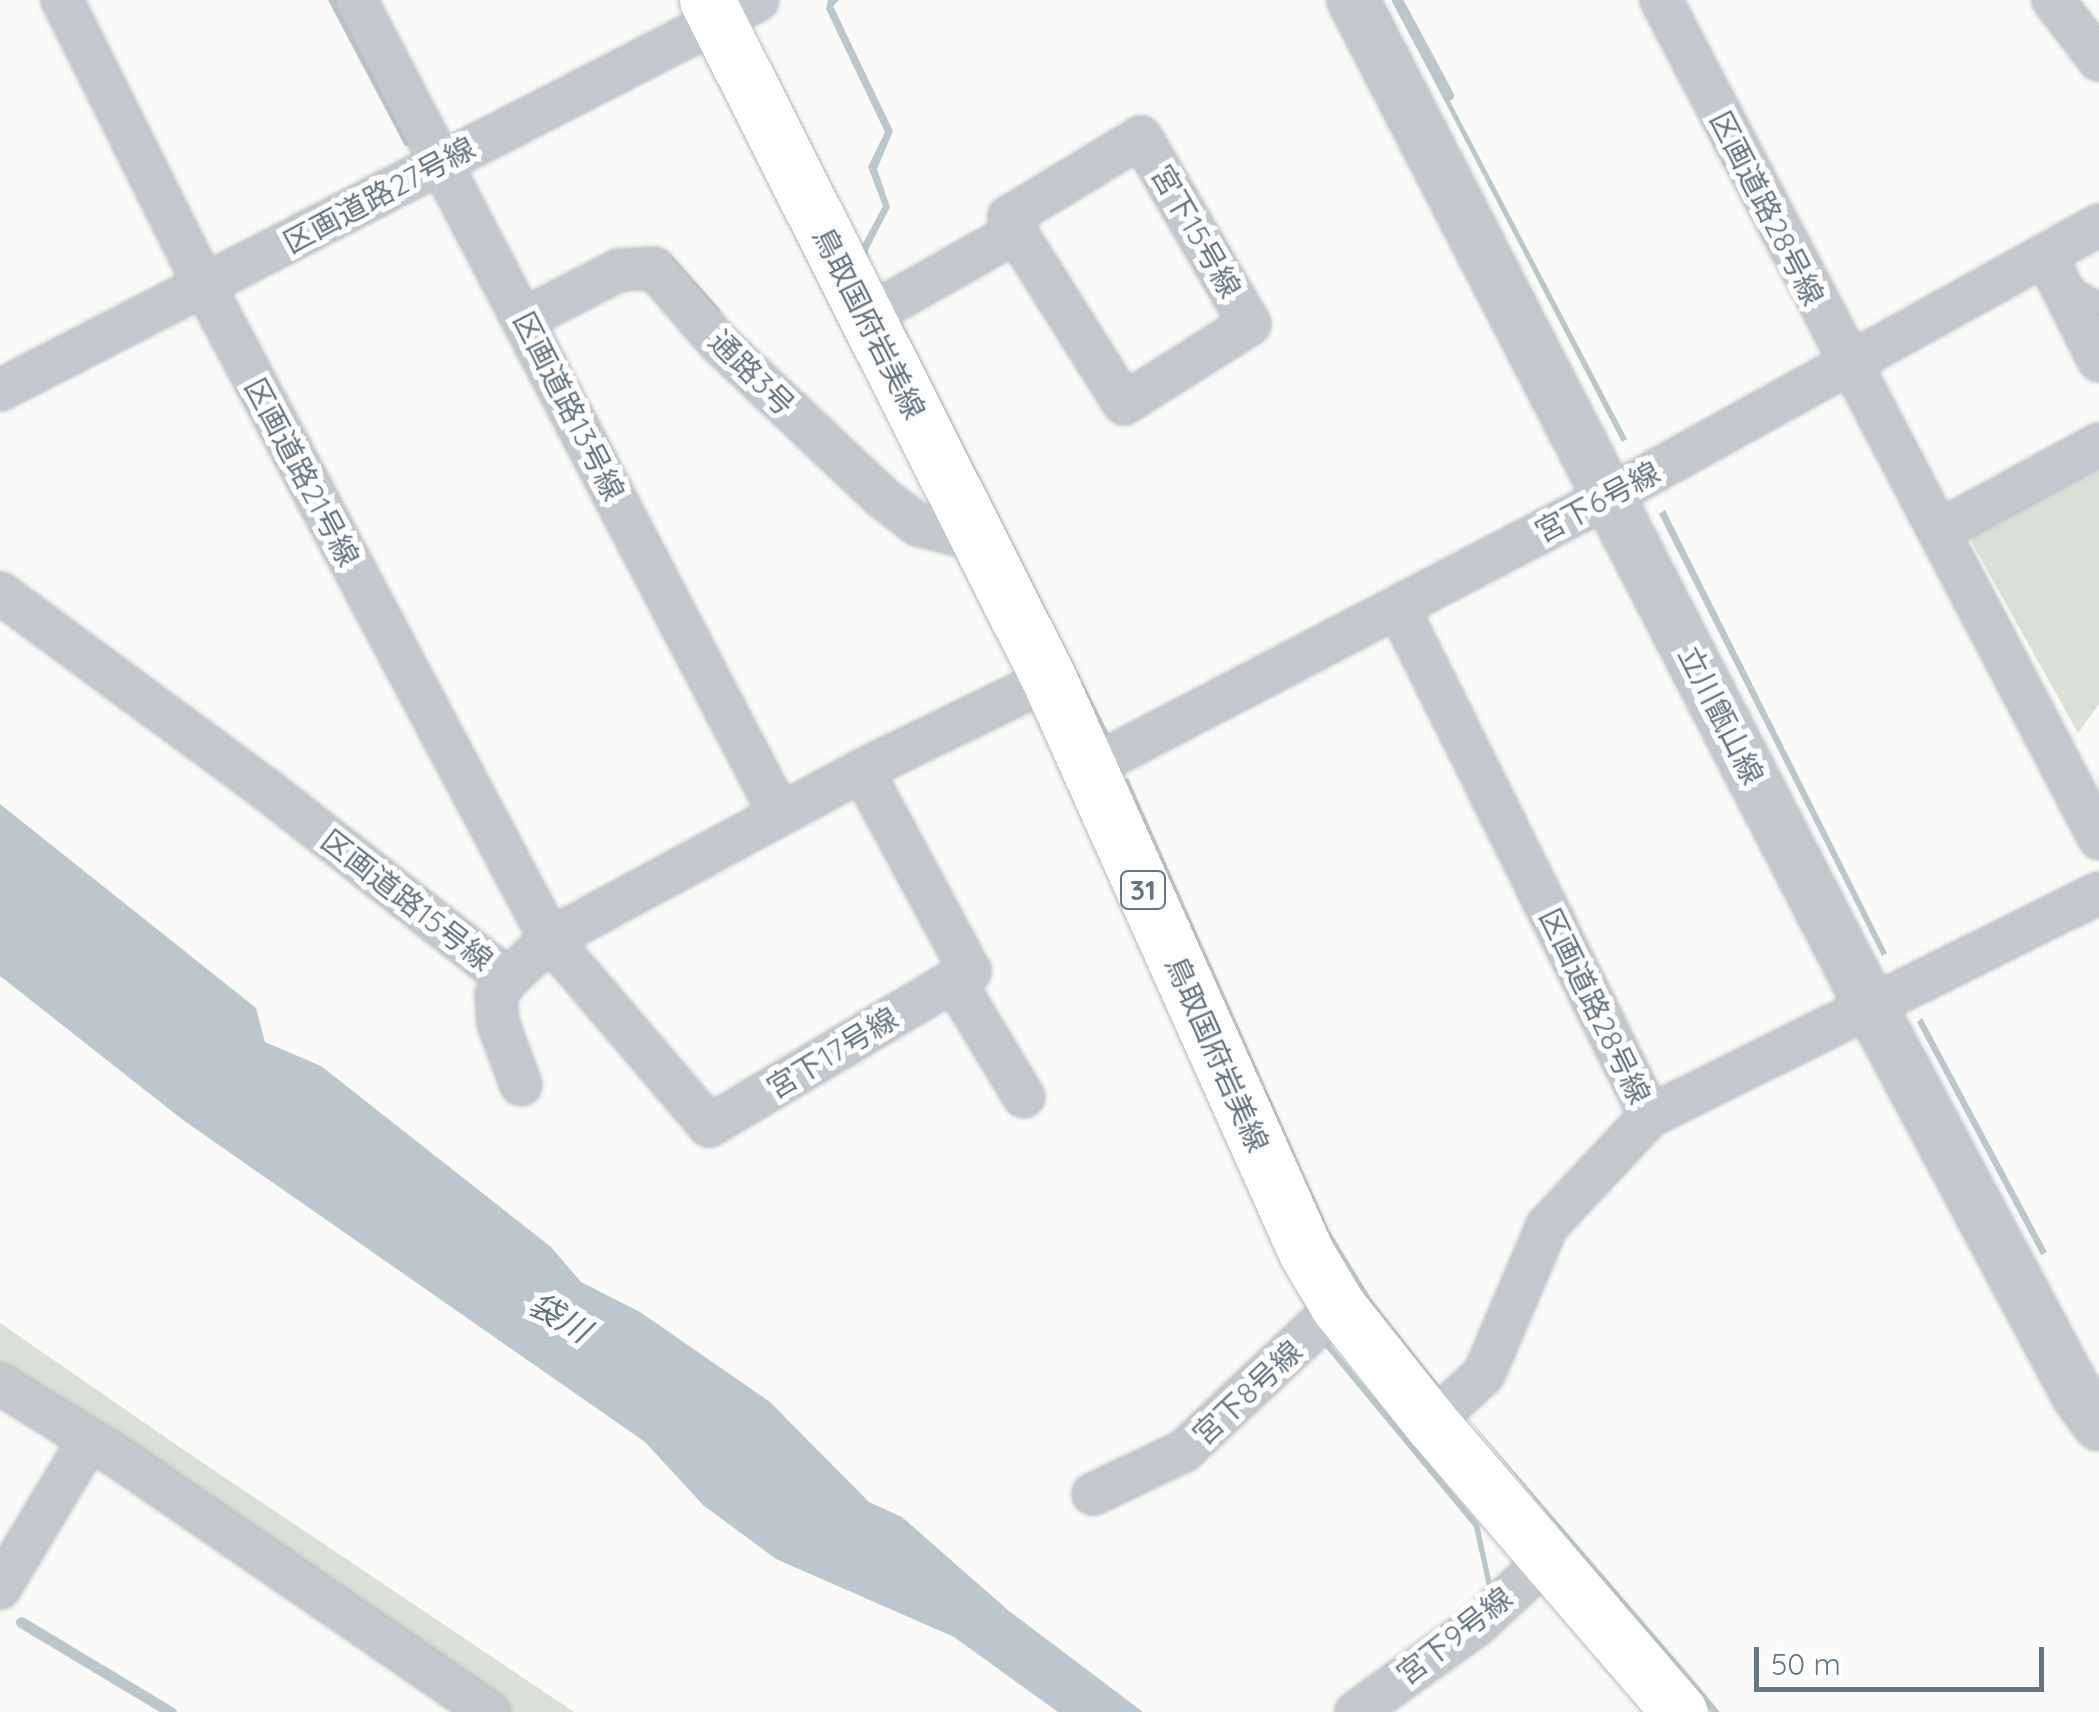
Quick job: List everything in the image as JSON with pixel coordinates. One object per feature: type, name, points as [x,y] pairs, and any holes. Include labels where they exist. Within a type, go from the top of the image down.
[{"type":"main road","name":"鳥取国府岩美線","points":[[728,7],[866,316],[1049,679],[1306,1252],[1338,1306],[1431,1422],[1550,1557],[1671,1709]]},
{"type":"street","name":"区画道路21号線","points":[[62,0],[205,288],[550,939]]},
{"type":"street","name":"区画道路13号線","points":[[356,0],[779,813]]},
{"type":"street","name":"立川甑山線","points":[[1353,0],[1868,1003],[2099,1425]]},
{"type":"street","name":"区画道路28号線","points":[[1661,0],[1847,365],[2099,838]]},
{"type":"street","points":[[2053,0],[2099,60]]},
{"type":"street","name":"区画道路27号線","points":[[0,390],[205,288],[728,7]]},
{"type":"street","name":"宮下15号線","points":[[1141,137],[1250,324],[1124,404],[1016,232],[1009,216],[1141,137]]},
{"type":"street","name":"宮下6号線","points":[[1089,768],[1610,496],[1847,365],[2054,270],[2099,225]]},
{"type":"street","name":"宮下15号線","points":[[866,316],[1016,232]]},
{"type":"street","name":"通路3号","points":[[524,319],[619,270],[654,268],[718,342],[883,498],[944,536],[978,540]]},
{"type":"street","points":[[2054,270],[2099,361]]},
{"type":"street","points":[[1938,531],[2099,444]]},
{"type":"street","name":"区画道路15号線","points":[[0,593],[262,786],[508,979],[550,939],[779,813],[1049,679]]},
{"type":"street","name":"区画道路28号線","points":[[1398,606],[1650,1116],[1868,1003],[2099,893]]},
{"type":"street","points":[[862,770],[970,970],[954,981],[1024,1097]]},
{"type":"street","name":"宮下17号線","points":[[550,939],[709,1126],[954,981]]},
{"type":"street","points":[[508,979],[496,996],[498,1023],[521,1085]]},
{"type":"street","points":[[1431,1422],[1484,1374],[1547,1226],[1650,1116]]},
{"type":"street","name":"宮下8号線","points":[[1093,1494],[1184,1451],[1338,1306]]},
{"type":"street","points":[[0,1384],[87,1443],[121,1459],[490,1712]]},
{"type":"street","points":[[0,1588],[87,1443]]},
{"type":"street","name":"宮下9号線","points":[[1356,1712],[1477,1625],[1550,1557]]},
{"type":"lane","points":[[2054,270],[2099,303]]},
{"type":"shaded area","points":[[2099,460],[2099,704],[2078,733],[1967,534]]},
{"type":"shaded area","points":[[0,1323],[574,1712],[502,1712],[0,1366]]},
{"type":"water","points":[[328,0],[336,0],[411,143],[405,146]]},
{"type":"water","points":[[828,0],[839,0],[833,6],[893,131],[877,169],[890,207],[868,250],[869,262],[861,247],[883,206],[868,167],[885,132],[826,9]]},
{"type":"water","points":[[1392,0],[1397,0],[1627,439],[1622,442]]},
{"type":"water","points":[[896,311],[1109,734],[1104,737],[891,314]]},
{"type":"water","points":[[1665,510],[1887,953],[1882,956],[1659,514]]},
{"type":"water","points":[[1128,778],[1329,1230],[1372,1300],[1450,1399],[1445,1403],[1369,1306],[1330,1242],[1122,781]]},
{"type":"water","name":"袋川","points":[[0,804],[256,1008],[265,1042],[321,1066],[551,1247],[581,1282],[640,1312],[770,1402],[869,1502],[902,1517],[1009,1611],[1143,1712],[1058,1712],[954,1637],[776,1559],[703,1505],[645,1442],[183,1120],[0,976]]},
{"type":"water","points":[[1922,1018],[2047,1252],[2041,1255],[1917,1022]]},
{"type":"water","points":[[1324,1337],[1479,1524],[1493,1589],[1488,1591],[1474,1527],[1320,1341]]},
{"type":"water","points":[[1458,1406],[1684,1669],[1720,1712],[1711,1712]]},
{"type":"waterway","points":[[1397,0],[1448,95]]},
{"type":"waterway","points":[[667,259],[714,311]]},
{"type":"waterway","points":[[21,1622],[171,1712]]}]
